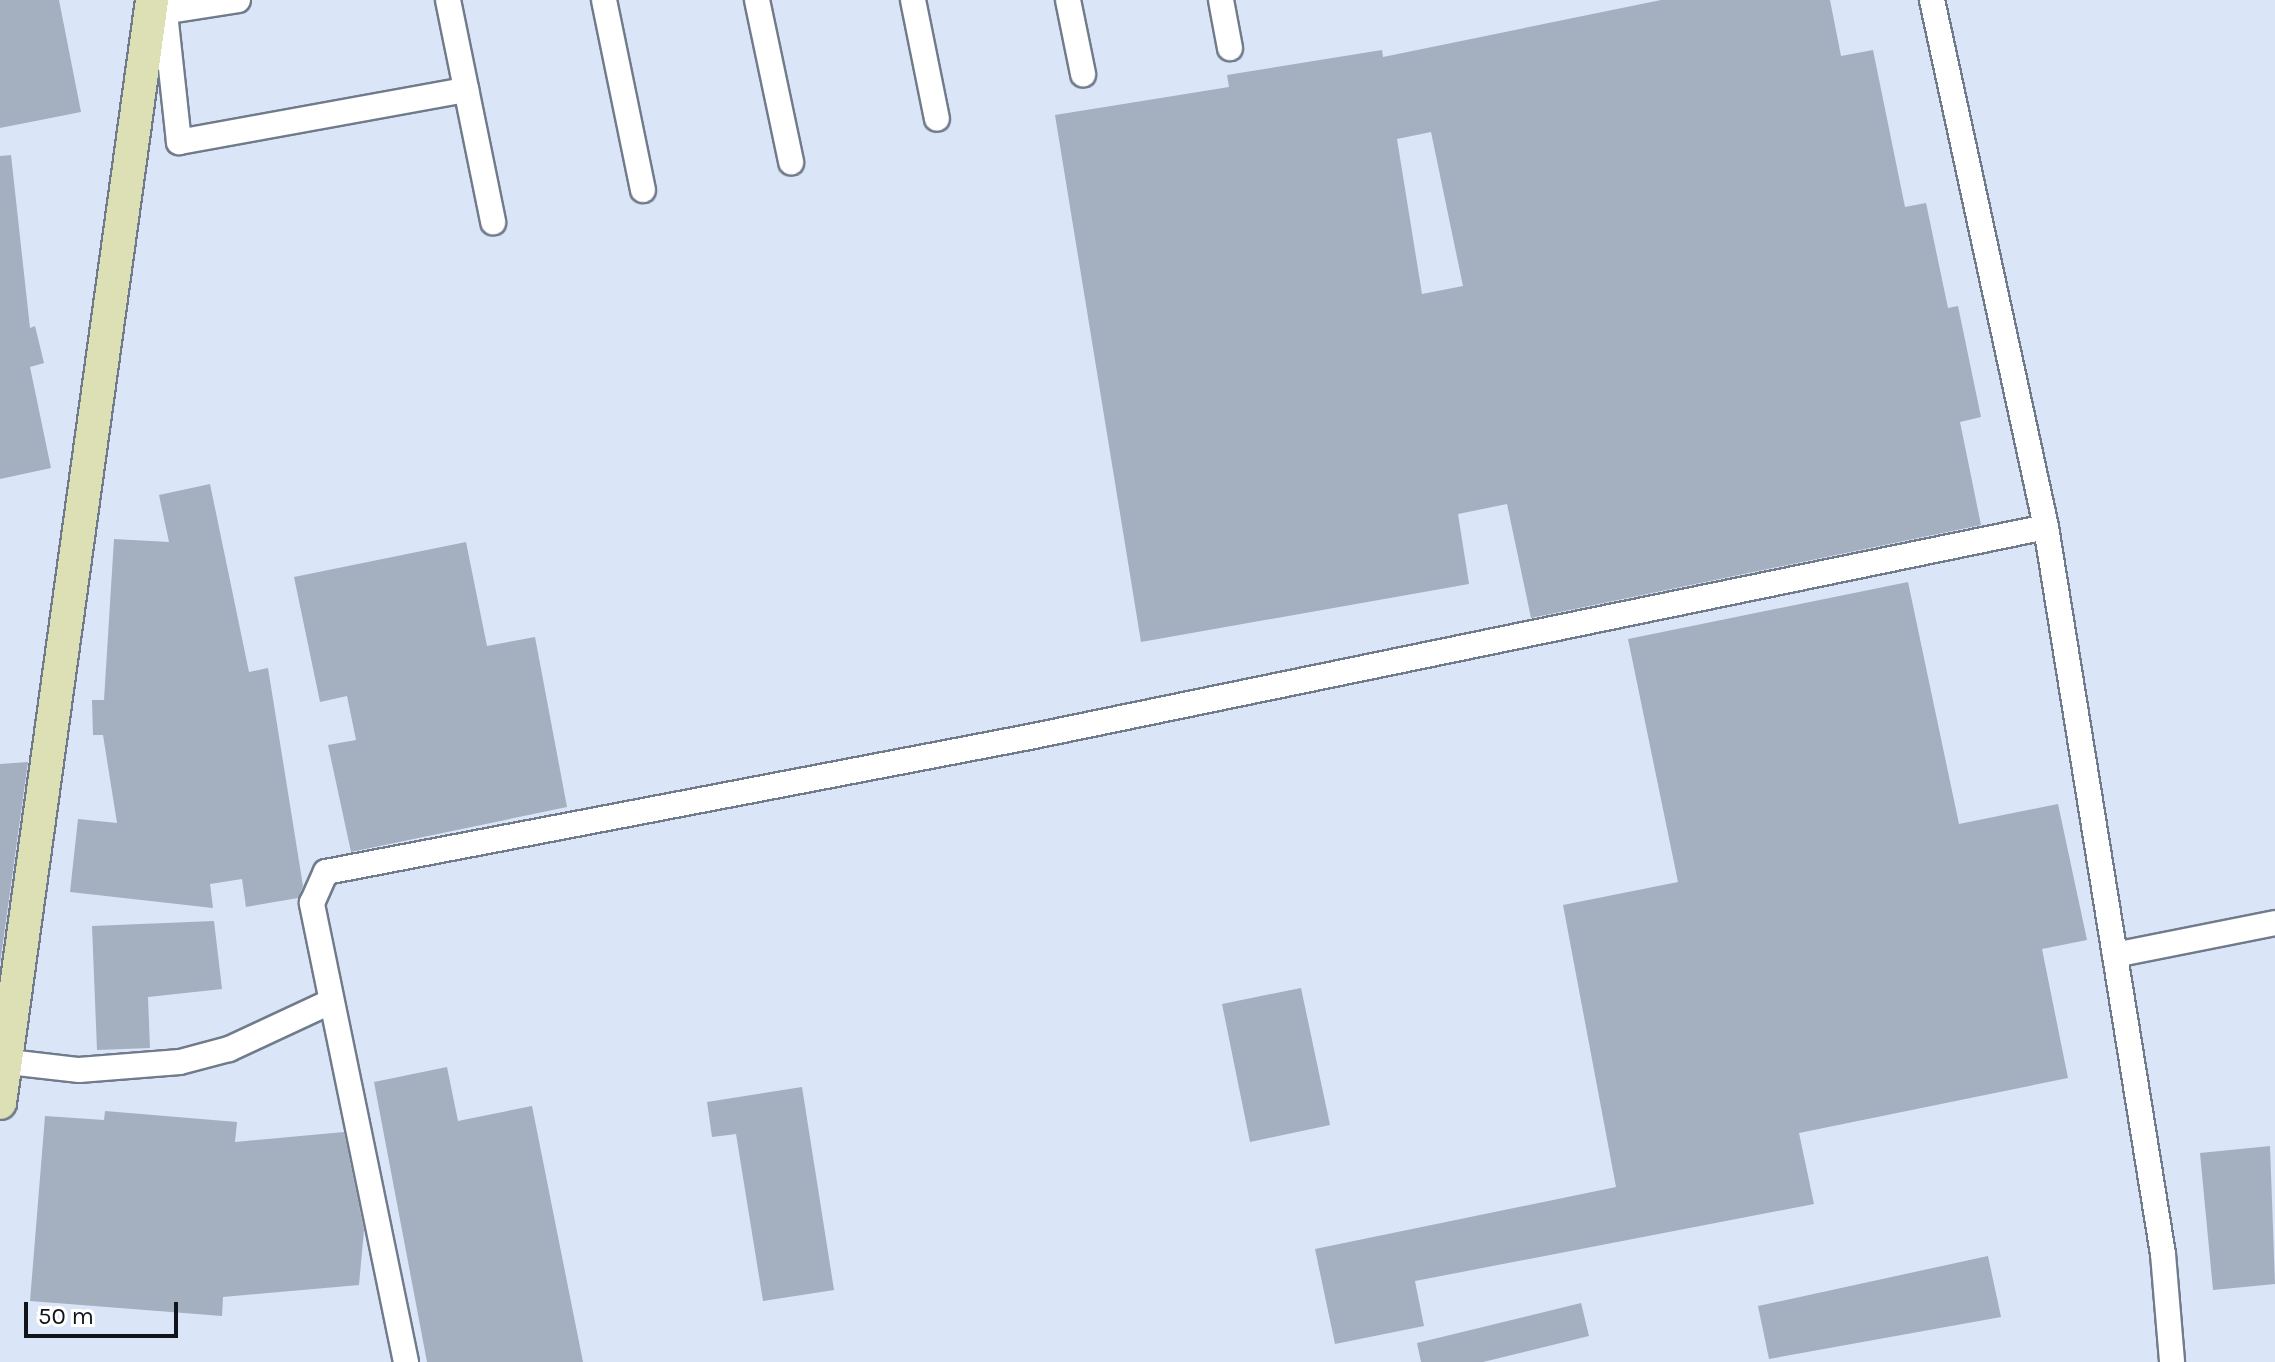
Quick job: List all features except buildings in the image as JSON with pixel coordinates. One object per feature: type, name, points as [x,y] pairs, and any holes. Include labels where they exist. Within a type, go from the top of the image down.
[{"type":"street","points":[[154,6],[238,0]]},
{"type":"street","points":[[448,0],[493,222]]},
{"type":"street","points":[[604,0],[643,190]]},
{"type":"street","points":[[757,0],[791,162]]},
{"type":"street","points":[[913,0],[937,119]]},
{"type":"street","points":[[1068,0],[1083,74]]},
{"type":"street","points":[[1221,0],[1230,48]]},
{"type":"street","points":[[1932,0],[2046,527],[2163,1254],[2172,1362]]},
{"type":"street","points":[[154,6],[179,142],[466,90]]},
{"type":"street","points":[[0,1103],[3,1060],[154,6]]},
{"type":"street","points":[[406,1362],[312,903],[326,872],[356,861],[1034,736],[2046,527]]},
{"type":"street","points":[[2115,955],[2275,923]]},
{"type":"street","points":[[3,1060],[79,1070],[180,1062],[229,1049],[330,1002]]}]
